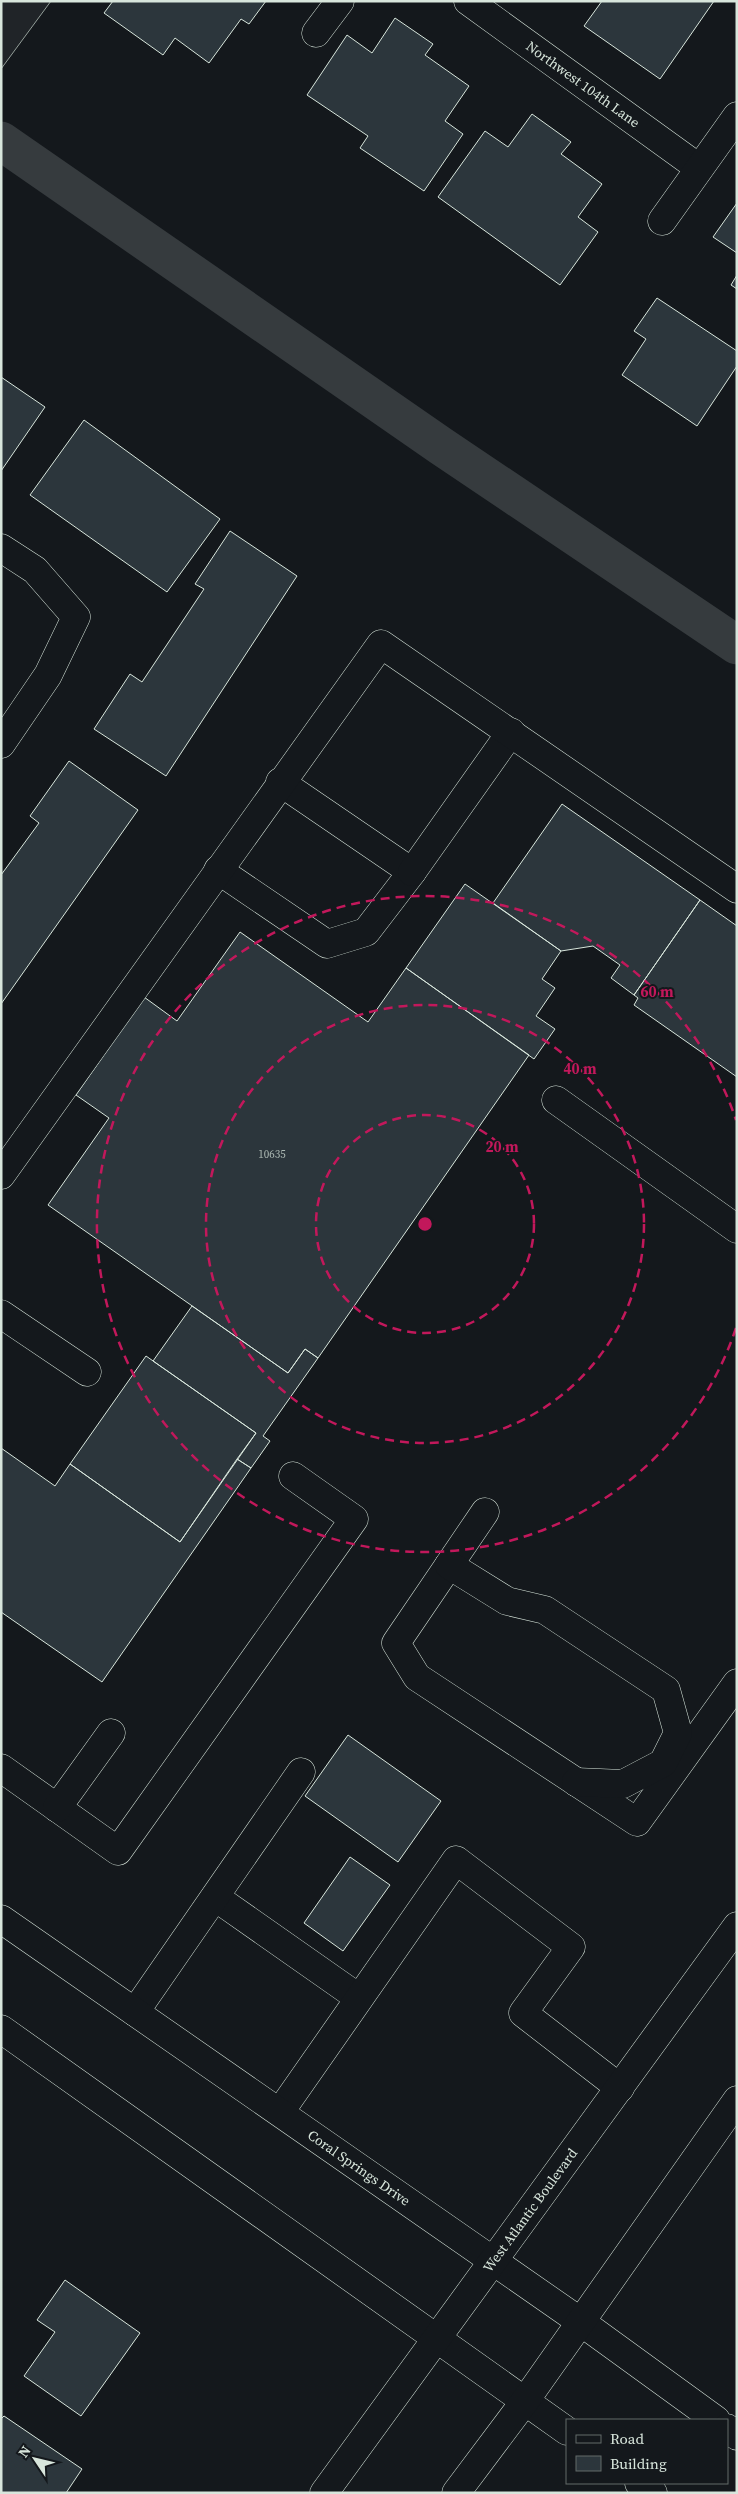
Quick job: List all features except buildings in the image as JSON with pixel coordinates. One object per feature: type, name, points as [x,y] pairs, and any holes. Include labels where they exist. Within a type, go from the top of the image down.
[{"type":"main road","points":[[316,33],[340,1]]},
{"type":"main road","name":"Northwest 104th Lane","points":[[468,1],[699,168]]},
{"type":"main road","points":[[662,221],[737,116]]},
{"type":"main road","points":[[1,548],[35,570],[76,617],[48,675],[1,744]]},
{"type":"main road","points":[[1,1174],[280,782],[381,644],[737,889]]},
{"type":"main road","points":[[218,870],[327,944],[366,932],[412,872],[511,732]]},
{"type":"main road","points":[[280,782],[412,872]]},
{"type":"main road","points":[[556,1100],[737,1229]]},
{"type":"main road","points":[[1,1314],[87,1372]]},
{"type":"main road","points":[[1,1768],[118,1851],[354,1519],[292,1476]]},
{"type":"main road","points":[[485,1512],[396,1643],[417,1677],[637,1822],[737,1682]]},
{"type":"main road","points":[[449,1565],[507,1601],[544,1610],[666,1690],[678,1733],[663,1763],[623,1784],[576,1782]]},
{"type":"main road","points":[[57,1808],[111,1733]]},
{"type":"main road","points":[[135,2012],[301,1772]]},
{"type":"main road","points":[[280,2112],[456,1860],[571,1947],[523,2013],[620,2088]]},
{"type":"main road","points":[[215,1896],[359,1998]]},
{"type":"main road","name":"Coral Springs Drive","points":[[1,1919],[581,2322],[715,2419]]},
{"type":"main road","name":"West Atlantic Boulevard","points":[[324,2493],[737,1926]]},
{"type":"main road","points":[[1,2028],[566,2430]]},
{"type":"main road","points":[[456,2493],[525,2401],[737,2100]]},
{"type":"main road","points":[[640,2484],[653,2493]]},
{"type":"shaded area","points":[[1,1],[51,1],[1,69]]},
{"type":"waterway","points":[[1,141],[441,446],[737,645]]}]
